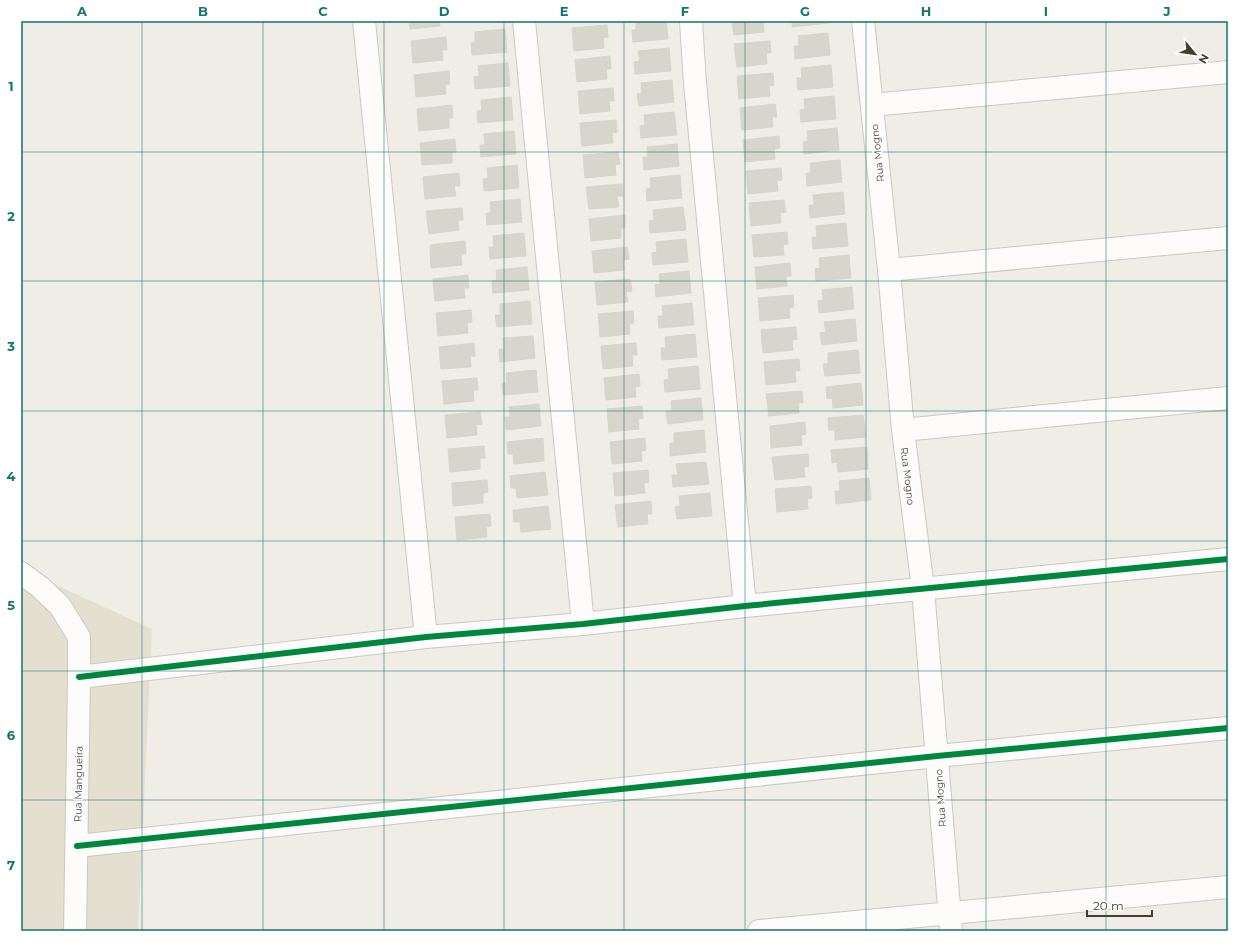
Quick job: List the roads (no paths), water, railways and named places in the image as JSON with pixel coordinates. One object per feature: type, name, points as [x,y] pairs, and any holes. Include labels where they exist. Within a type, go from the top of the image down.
[{"type":"street","points":[[364,21],[426,637]]},
{"type":"street","points":[[524,21],[583,624]]},
{"type":"street","points":[[691,21],[696,91],[745,606]]},
{"type":"street","name":"Rua Mogno","points":[[863,21],[889,270],[903,430],[923,589],[950,922]]},
{"type":"street","points":[[872,105],[1228,72]]},
{"type":"street","points":[[889,270],[1228,238]]},
{"type":"street","points":[[903,430],[1228,398]]},
{"type":"street","points":[[79,677],[426,637],[583,624],[745,606],[1228,559]]},
{"type":"street","name":"Rua Mangueira","points":[[21,573],[40,587],[60,606],[79,637],[76,931]]},
{"type":"street","points":[[77,846],[937,756],[1228,728]]},
{"type":"street","points":[[759,931],[950,922],[1228,887]]}]
